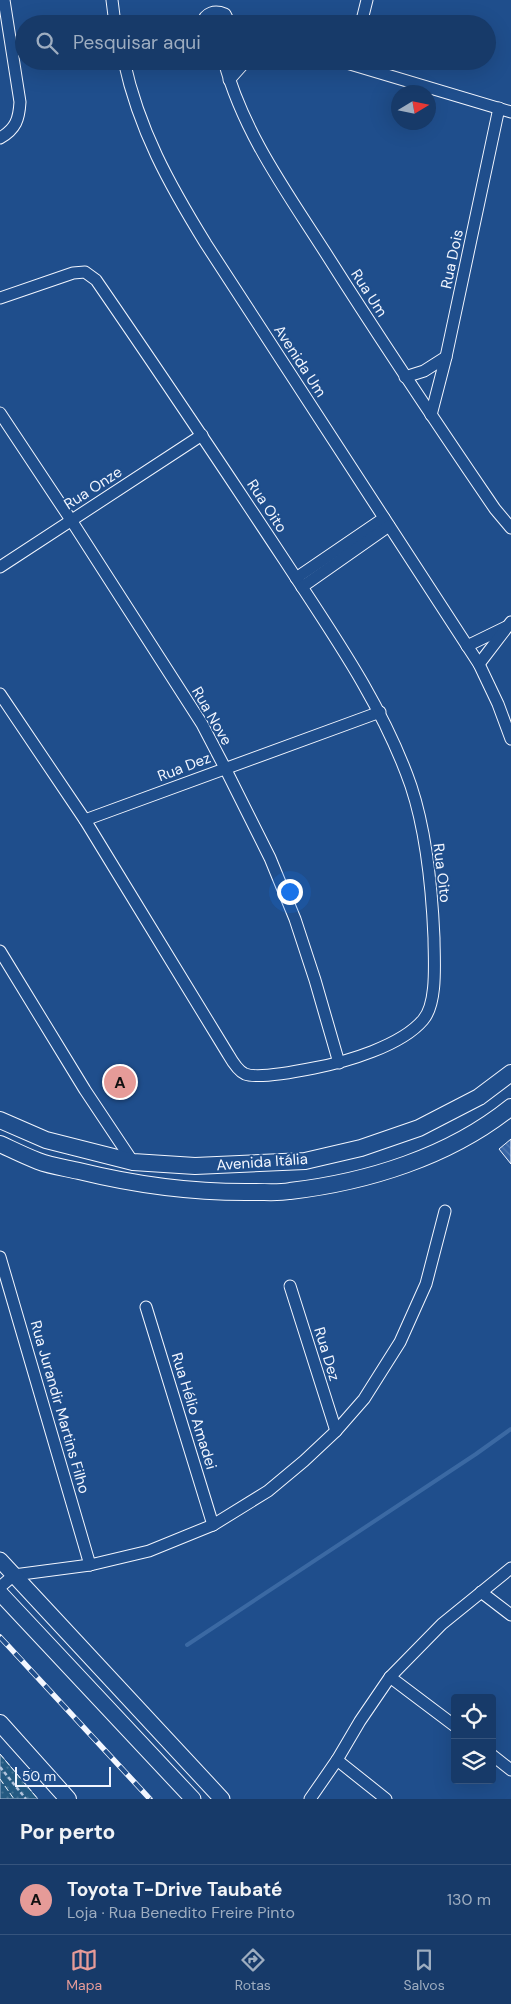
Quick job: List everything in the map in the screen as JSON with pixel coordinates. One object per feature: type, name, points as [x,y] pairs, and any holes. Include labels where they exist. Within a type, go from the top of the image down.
[{"type":"main road","name":"Avenida Itália","points":[[0,1120],[46,1140],[133,1162],[195,1166],[305,1160],[361,1148],[419,1128],[463,1106],[511,1073]]},
{"type":"main road","name":"Avenida Itália","points":[[0,1144],[40,1162],[132,1183],[234,1193],[288,1192],[330,1185],[424,1158],[453,1144],[511,1107]]},
{"type":"main road","points":[[0,1723],[68,1799]]},
{"type":"street","points":[[0,138],[12,129],[19,118],[20,102],[4,0]]},
{"type":"street","points":[[112,0],[114,15]]},
{"type":"street","points":[[363,15],[367,0]]},
{"type":"street","points":[[207,15],[210,12],[218,11],[226,15]]},
{"type":"street","name":"Avenida Um","points":[[126,70],[146,135],[174,191],[479,664],[498,704]]},
{"type":"street","name":"Rua Um","points":[[226,70],[244,118],[268,163],[405,377],[495,509],[511,528]]},
{"type":"street","points":[[229,80],[238,70]]},
{"type":"street","points":[[373,70],[511,112]]},
{"type":"street","name":"Rua Dois","points":[[431,415],[446,357],[499,108]]},
{"type":"street","name":"Rua Oito","points":[[0,298],[60,277],[85,272],[96,280],[202,435],[299,582],[380,712],[412,788],[426,854],[433,916],[434,991],[426,1018],[409,1034],[338,1063],[300,1071],[263,1075],[245,1074],[236,1066],[84,820],[0,694]]},
{"type":"street","points":[[405,377],[424,371],[446,357]]},
{"type":"street","name":"Rua Nove","points":[[0,413],[72,520],[202,724],[225,768],[270,858],[295,919],[315,980],[338,1063]]},
{"type":"street","name":"Rua Onze","points":[[0,567],[202,435]]},
{"type":"street","points":[[299,582],[386,522]]},
{"type":"street","points":[[467,646],[510,624]]},
{"type":"street","points":[[479,664],[510,624]]},
{"type":"street","points":[[498,704],[511,717]]},
{"type":"street","points":[[498,704],[511,739]]},
{"type":"street","name":"Rua Dez","points":[[84,820],[380,712]]},
{"type":"street","points":[[0,951],[85,1090],[133,1162]]},
{"type":"street","points":[[0,1587],[14,1576],[90,1565],[150,1551],[213,1525],[268,1491],[304,1462],[336,1431],[364,1399],[400,1342],[426,1284],[446,1211]]},
{"type":"street","name":"Rua Jurandir Martins Filho","points":[[0,1257],[90,1565]]},
{"type":"street","name":"Rua Dez","points":[[290,1286],[336,1431]]},
{"type":"street","name":"Rua Hélio Amadei","points":[[146,1307],[213,1525]]},
{"type":"street","points":[[0,1560],[222,1799]]},
{"type":"street","points":[[310,1799],[390,1677],[442,1624],[511,1568]]},
{"type":"street","points":[[481,1592],[511,1616]]},
{"type":"street","points":[[0,1593],[192,1799]]},
{"type":"street","points":[[390,1677],[451,1723]]},
{"type":"street","points":[[496,1758],[511,1770]]},
{"type":"street","points":[[337,1760],[386,1799]]},
{"type":"path","points":[[0,1767],[26,1799]]},
{"type":"shaded area","points":[[0,1754],[38,1799],[0,1799]]},
{"type":"building","points":[[511,1139],[511,1164],[499,1149]]},
{"type":"waterway","points":[[187,1645],[511,1429]]},
{"type":"railway","points":[[0,1637],[150,1799]]},
{"type":"fence","points":[[0,1754],[38,1799]]},
{"type":"fence","points":[[0,1779],[14,1799]]},
{"type":"place","name":"Toyota T-Drive Taubaté","points":[[120,1082]]}]
